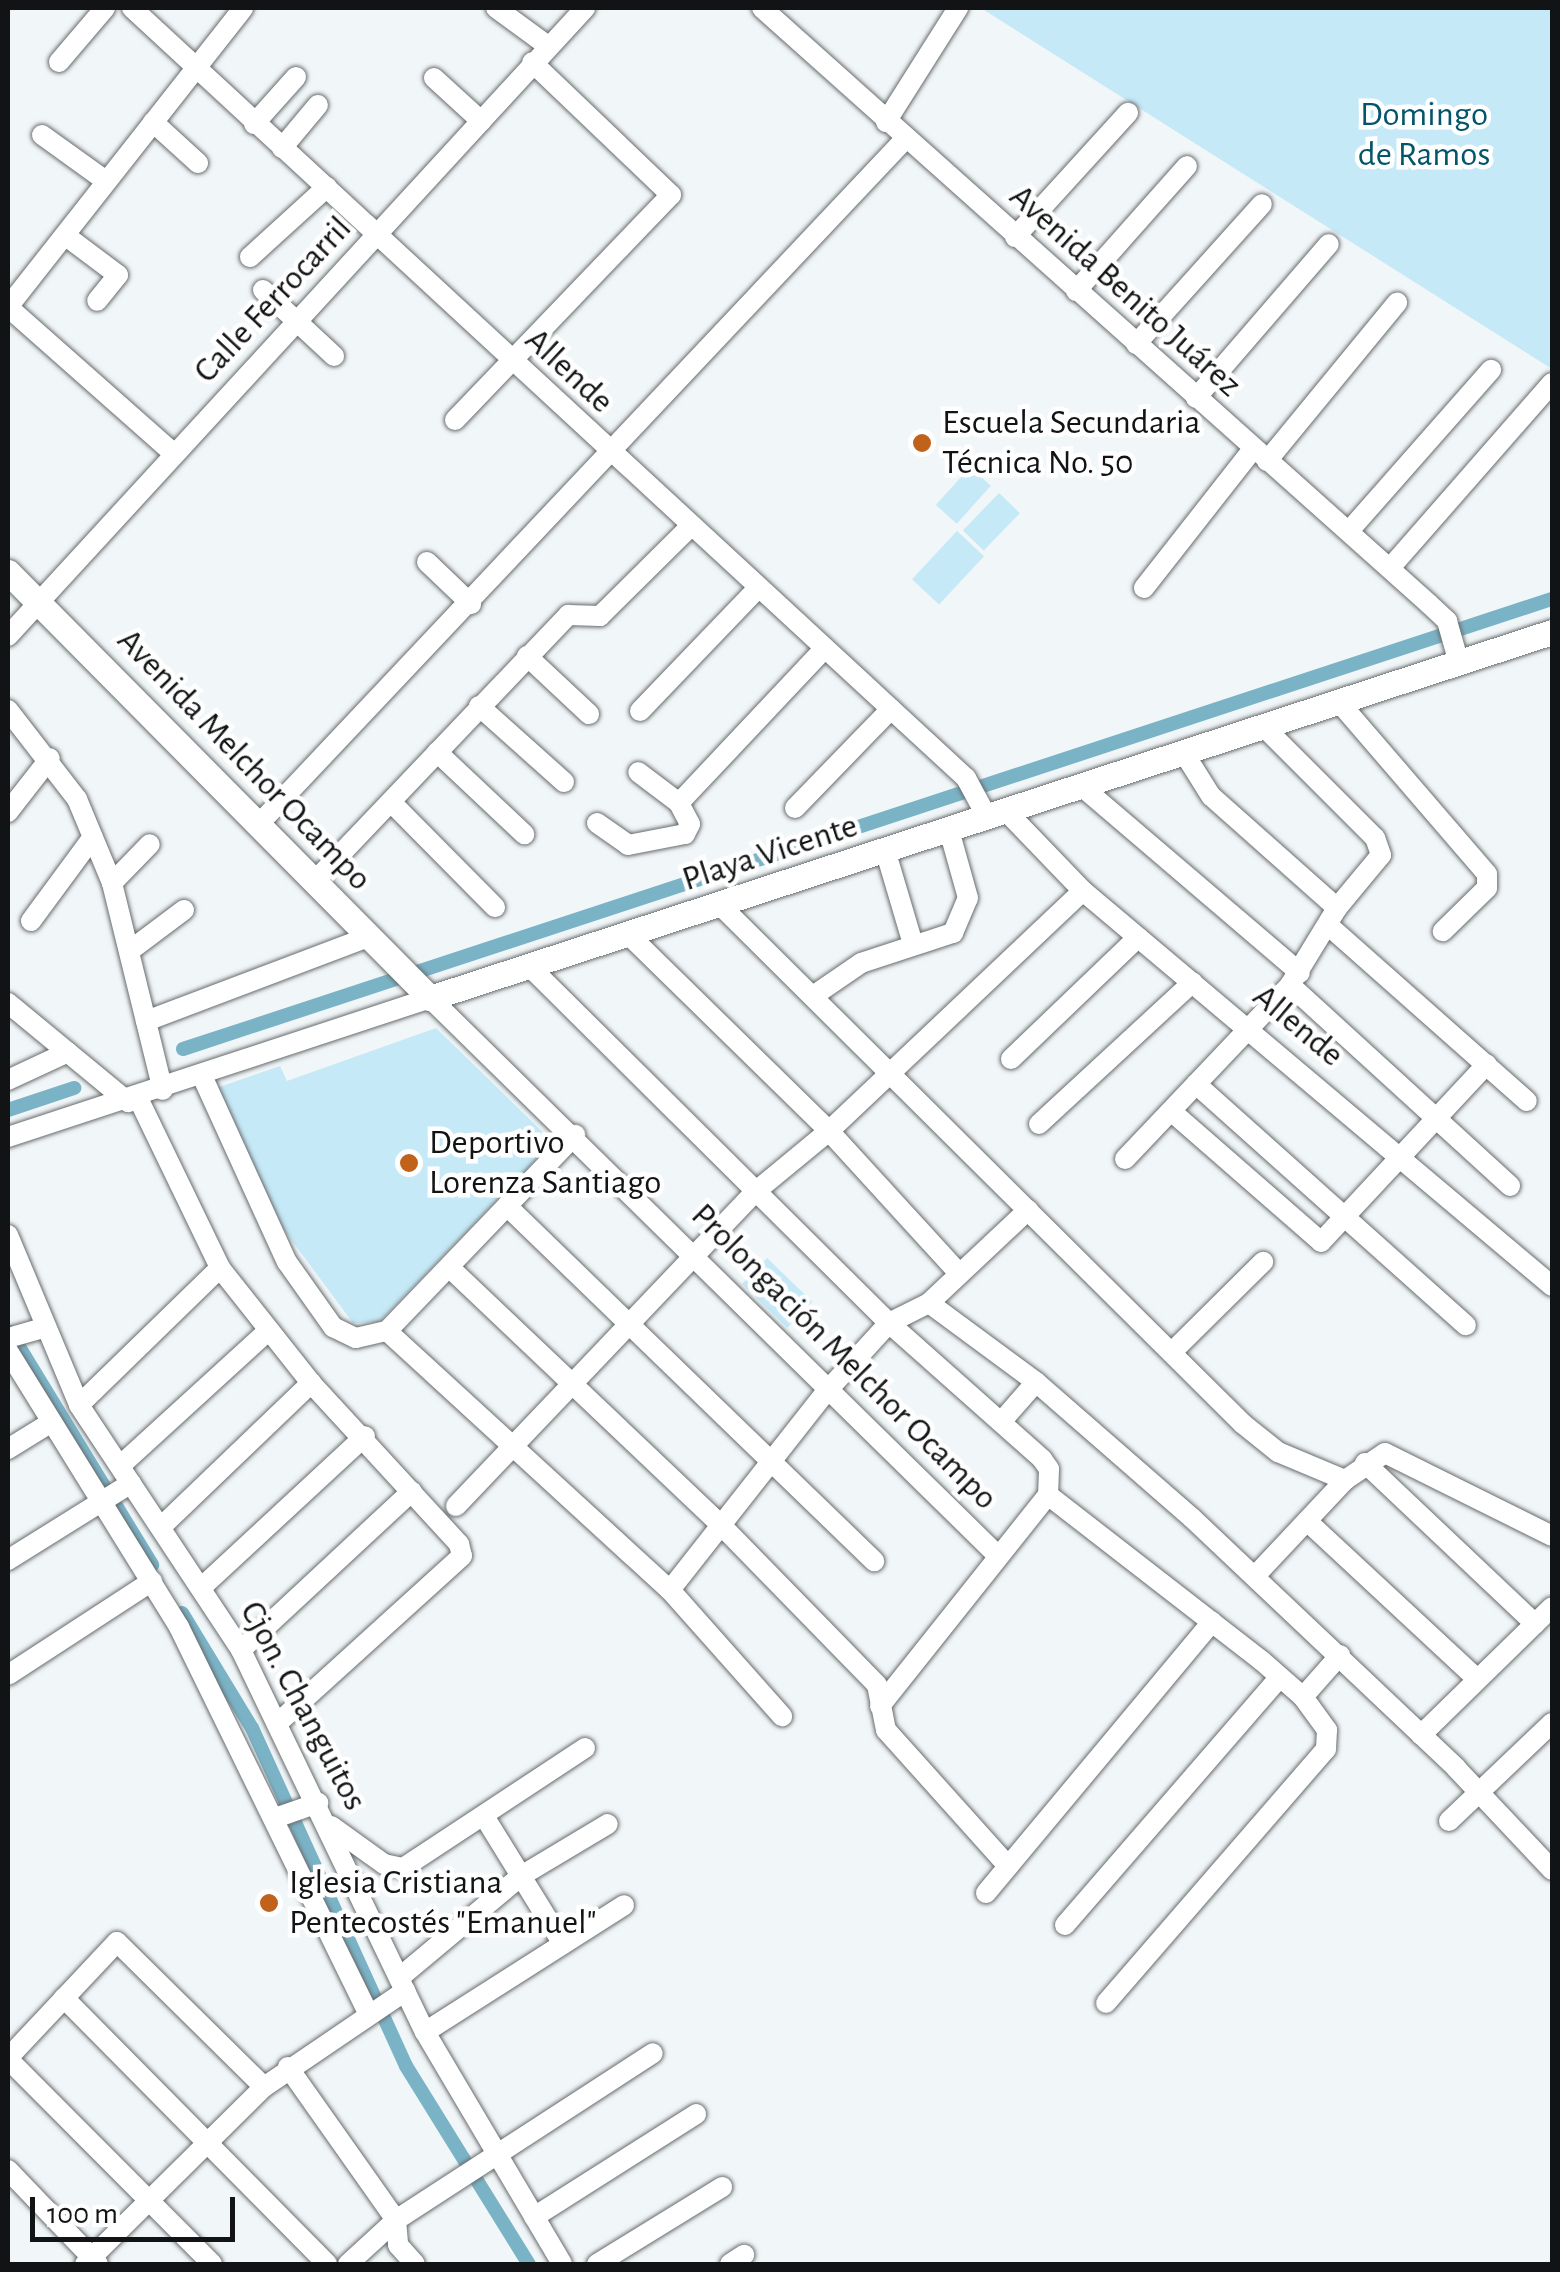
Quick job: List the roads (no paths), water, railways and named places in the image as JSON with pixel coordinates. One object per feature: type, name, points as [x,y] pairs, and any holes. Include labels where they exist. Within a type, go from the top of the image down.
[{"type":"main road","name":"Avenida Melchor Ocampo","points":[[8,572],[415,984]]},
{"type":"main road","name":"Playa Vicente","points":[[415,984],[530,967],[886,853],[991,810],[1338,702],[1456,653],[1552,632]]},
{"type":"street","points":[[59,62],[105,8]]},
{"type":"street","name":"Allende","points":[[132,8],[966,778],[991,810],[1552,1286]]},
{"type":"street","points":[[174,454],[8,307],[243,8]]},
{"type":"street","points":[[496,8],[548,46]]},
{"type":"street","name":"Calle Ferrocarril","points":[[8,636],[585,8]]},
{"type":"street","name":"Avenida Benito Juárez","points":[[762,8],[1390,568],[1446,621],[1456,653]]},
{"type":"street","points":[[886,122],[958,8]]},
{"type":"street","points":[[455,420],[672,195],[532,62]]},
{"type":"street","points":[[254,124],[296,77]]},
{"type":"street","points":[[434,78],[481,120]]},
{"type":"street","points":[[282,148],[318,105]]},
{"type":"street","points":[[1016,237],[1128,113]]},
{"type":"street","points":[[153,122],[198,162]]},
{"type":"street","points":[[42,135],[106,181]]},
{"type":"street","points":[[257,826],[471,604],[905,138]]},
{"type":"street","points":[[1076,291],[1187,166]]},
{"type":"street","points":[[250,257],[327,187]]},
{"type":"street","points":[[1136,344],[1262,204]]},
{"type":"street","points":[[66,236],[118,274],[97,302]]},
{"type":"street","points":[[1196,398],[1329,244]]},
{"type":"street","points":[[263,290],[334,356]]},
{"type":"street","points":[[1144,588],[1396,303]]},
{"type":"street","points":[[1349,531],[1491,370]]},
{"type":"street","points":[[1390,568],[1552,383]]},
{"type":"street","points":[[314,882],[568,615],[600,616],[690,527]]},
{"type":"street","points":[[428,562],[471,604]]},
{"type":"street","points":[[640,712],[758,588]]},
{"type":"street","points":[[679,803],[824,648]]},
{"type":"street","points":[[527,656],[589,714]]},
{"type":"street","points":[[1338,702],[1403,784],[1487,874],[1487,888],[1443,931]]},
{"type":"street","points":[[480,706],[564,782]]},
{"type":"street","points":[[795,808],[891,709]]},
{"type":"street","points":[[8,710],[50,758],[93,837],[112,883],[132,950],[164,1090]]},
{"type":"street","points":[[1125,1159],[1295,979],[1333,917],[1381,855],[1381,846],[1263,726]]},
{"type":"street","points":[[437,752],[524,834]]},
{"type":"street","points":[[1184,753],[1211,796],[1527,1101]]},
{"type":"street","points":[[8,812],[50,758]]},
{"type":"street","points":[[597,824],[628,845],[686,834],[690,824],[679,803],[638,772]]},
{"type":"street","points":[[1080,785],[1295,979],[1435,1121],[1510,1186]]},
{"type":"street","points":[[391,802],[495,907]]},
{"type":"street","points":[[814,996],[861,963],[953,933],[968,898],[949,830]]},
{"type":"street","points":[[31,921],[93,837]]},
{"type":"street","points":[[112,883],[150,844]]},
{"type":"street","points":[[886,853],[913,944]]},
{"type":"street","points":[[456,1506],[755,1192],[829,1131],[1084,891]]},
{"type":"street","points":[[720,905],[1278,1452],[1344,1480]]},
{"type":"street","points":[[132,950],[184,910]]},
{"type":"street","points":[[628,935],[829,1131],[957,1272]]},
{"type":"street","points":[[146,1022],[368,937]]},
{"type":"street","points":[[1010,1059],[1138,937]]},
{"type":"street","points":[[530,967],[889,1323],[1049,1469],[1048,1495],[996,1554],[880,1706]]},
{"type":"street","points":[[1039,1124],[1193,982]]},
{"type":"street","name":"Playa Vicente","points":[[8,1136],[203,1078],[415,984]]},
{"type":"street","name":"Prolongación Melchor Ocampo","points":[[415,984],[826,1392],[996,1554]]},
{"type":"street","points":[[8,1003],[133,1100],[220,1268],[311,1383],[365,1436],[459,1544],[462,1556],[279,1722]]},
{"type":"street","points":[[8,1080],[68,1052]]},
{"type":"street","points":[[1171,1111],[1318,1242],[1488,1064]]},
{"type":"street","points":[[203,1078],[260,1212],[316,1308],[344,1335],[388,1331],[572,1138]]},
{"type":"street","points":[[1196,1084],[1466,1325]]},
{"type":"street","points":[[507,1206],[874,1561]]},
{"type":"street","points":[[670,1590],[826,1392],[889,1323],[929,1302],[1028,1210]]},
{"type":"street","name":"Cjon. Changuitos","points":[[8,1236],[38,1329],[116,1486],[152,1581],[276,1818],[371,2012]]},
{"type":"street","points":[[1173,1351],[1264,1262]]},
{"type":"street","points":[[448,1267],[720,1524],[877,1685],[886,1730],[1008,1866]]},
{"type":"street","points":[[79,1405],[220,1268]]},
{"type":"street","points":[[929,1302],[1036,1382],[1255,1576],[1482,1794],[1552,1870]]},
{"type":"street","points":[[8,1338],[38,1329]]},
{"type":"street","points":[[8,1560],[116,1486],[268,1331]]},
{"type":"street","points":[[388,1331],[670,1590],[782,1716]]},
{"type":"street","name":"Cjon. Changuitos","points":[[8,1352],[50,1423],[162,1526],[241,1650],[279,1722],[310,1805],[328,1824],[400,1988],[486,2158],[534,2217],[562,2264]]},
{"type":"street","points":[[1000,1422],[1036,1382]]},
{"type":"street","points":[[162,1526],[311,1383]]},
{"type":"street","points":[[8,1449],[50,1423]]},
{"type":"street","points":[[202,1587],[365,1436]]},
{"type":"street","points":[[1255,1576],[1344,1480],[1385,1453],[1552,1536]]},
{"type":"street","points":[[1365,1463],[1534,1624]]},
{"type":"street","points":[[241,1650],[412,1492]]},
{"type":"street","points":[[1048,1495],[1280,1677],[1302,1697],[1327,1730],[1326,1749],[1106,2003]]},
{"type":"street","points":[[1307,1521],[1477,1679]]},
{"type":"street","points":[[8,1675],[152,1581]]},
{"type":"street","points":[[1420,1735],[1552,1606]]},
{"type":"street","points":[[986,1893],[1212,1622]]},
{"type":"street","points":[[1302,1697],[1340,1655]]},
{"type":"street","points":[[1065,1925],[1280,1677]]},
{"type":"street","points":[[1449,1822],[1552,1723]]},
{"type":"street","points":[[328,1824],[384,1864],[404,1868],[586,1748]]},
{"type":"street","points":[[276,1818],[310,1805]]},
{"type":"street","points":[[484,1816],[563,1944]]},
{"type":"street","points":[[8,2170],[91,2262],[288,2067],[371,2012],[522,1876],[608,1824]]},
{"type":"street","points":[[425,2032],[624,1905]]},
{"type":"street","points":[[212,2264],[8,2058],[117,1942],[264,2088]]},
{"type":"street","points":[[64,1998],[327,2264]]},
{"type":"street","points":[[348,2264],[396,2220],[653,2053]]},
{"type":"street","points":[[288,2067],[396,2220],[398,2245],[415,2264]]},
{"type":"street","points":[[534,2217],[696,2114]]},
{"type":"street","points":[[598,2264],[722,2187]]},
{"type":"waterway","points":[[183,1049],[1552,599]]},
{"type":"waterway","points":[[8,1110],[74,1088]]},
{"type":"waterway","points":[[10,1332],[152,1565]]},
{"type":"waterway","points":[[182,1613],[252,1728],[406,2066],[529,2264]]},
{"type":"place","name":"Escuela Secundaria Técnica No. 50","points":[[922,443]]},
{"type":"place","name":"Deportivo Lorenza Santiago","points":[[409,1163]]},
{"type":"place","name":"Iglesia Cristiana Pentecostés \"Emanuel\"","points":[[269,1903]]},
{"type":"park label","name":"Domingo de Ramos","points":[[1424,135]]}]
